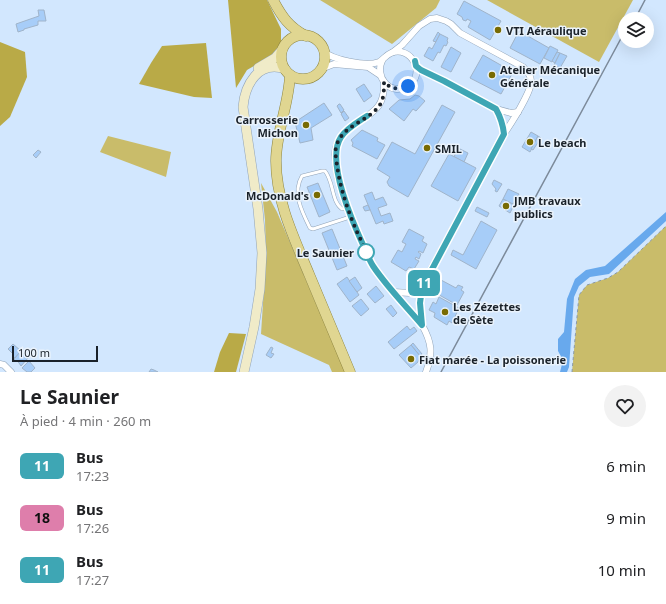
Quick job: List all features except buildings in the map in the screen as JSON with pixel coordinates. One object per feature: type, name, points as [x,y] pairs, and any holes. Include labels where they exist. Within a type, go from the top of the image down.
[{"type":"main road","points":[[273,0],[290,26],[318,42],[323,51],[324,60],[321,69],[316,74],[303,81],[296,89],[277,146]]},
{"type":"main road","points":[[280,12],[285,30],[284,47],[281,58],[287,72],[290,88],[279,132],[276,160],[277,175],[284,210],[350,372]]},
{"type":"main road","points":[[252,175],[239,118],[239,97],[242,88],[250,75],[258,68],[275,58],[294,37],[306,36]]},
{"type":"main road","points":[[244,372],[254,327],[260,289],[261,233],[243,107],[244,98],[250,83],[260,72],[265,69],[273,67],[301,79],[309,78]]},
{"type":"street","points":[[323,51],[338,59],[372,63],[383,59],[393,52],[407,40],[414,30],[434,18],[441,19],[451,24],[460,33],[524,67],[530,76],[531,84],[517,115],[504,134],[422,288],[420,303],[422,325]]},
{"type":"street","points":[[383,59],[380,67],[380,75],[384,82],[395,88],[408,86],[414,79],[417,71],[408,49],[407,40]]},
{"type":"street","points":[[393,52],[401,52],[412,57]]},
{"type":"street","points":[[321,69],[334,64],[368,68],[380,75]]},
{"type":"street","points":[[416,66],[496,109],[511,113],[518,112]]},
{"type":"street","points":[[384,82],[381,104],[340,137],[335,155],[337,169],[348,208],[373,265],[422,325],[426,332],[432,347],[430,363],[426,372]]},
{"type":"street","points":[[496,109],[503,124],[504,134]]},
{"type":"street","points":[[394,292],[410,293],[422,288]]},
{"type":"street","points":[[0,364],[4,365],[12,372]]},
{"type":"lane","points":[[348,208],[342,209],[338,206],[334,191],[325,171],[302,176],[298,187],[298,201],[310,228],[313,229],[351,216]]},
{"type":"path","points":[[572,372],[579,295],[587,285],[608,278],[618,272],[666,226]]},
{"type":"shaded area","points":[[228,0],[267,0],[281,29],[281,43],[276,53],[247,70],[236,88]]},
{"type":"shaded area","points":[[320,0],[440,0],[436,8],[392,44]]},
{"type":"shaded area","points":[[487,0],[633,0],[626,12],[618,12],[618,27],[599,62]]},
{"type":"shaded area","points":[[0,42],[25,52],[27,77],[10,117],[0,126]]},
{"type":"shaded area","points":[[206,43],[212,98],[194,97],[139,84],[162,46]]},
{"type":"shaded area","points":[[108,136],[171,152],[166,177],[100,152]]},
{"type":"shaded area","points":[[261,183],[277,212],[345,372],[332,372],[329,365],[261,334],[266,256],[265,220]]},
{"type":"shaded area","points":[[666,226],[666,372],[572,372],[579,295],[587,285],[608,278],[618,272]]},
{"type":"shaded area","points":[[229,333],[246,334],[236,372],[214,372],[220,352]]},
{"type":"water","points":[[666,212],[666,221],[609,274],[590,277],[579,286],[574,297],[569,367],[567,372],[560,372],[563,360],[558,351],[558,339],[564,332],[567,299],[575,279],[586,270],[605,266]]},
{"type":"railway","points":[[639,12],[645,0]]},
{"type":"railway","points":[[441,372],[618,44]]},
{"type":"bus line","name":"11","points":[[367,116],[347,130],[340,137],[336,147],[335,155],[341,187],[357,233],[373,265],[422,325],[420,303],[422,288],[504,134],[503,124],[496,109],[421,70],[416,66],[415,61]]},
{"type":"place","name":"VTI Aéraulique","points":[[498,30]]},
{"type":"place","name":"Atelier Mécanique Générale","points":[[492,75]]},
{"type":"place","name":"Carrosserie Michon","points":[[306,125]]},
{"type":"place","name":"Le beach","points":[[530,142]]},
{"type":"place","name":"SMIL","points":[[427,148]]},
{"type":"place","name":"McDonald's","points":[[317,195]]},
{"type":"place","name":"JMB travaux publics","points":[[506,206]]},
{"type":"place","name":"Le Saunier","points":[[366,252]]},
{"type":"place","name":"Les Zézettes de Sète","points":[[445,312]]},
{"type":"place","name":"Fiat marée - La poissonerie","points":[[411,359]]},
{"type":"route","points":[[366,252],[357,233],[341,187],[335,155],[336,147],[340,137],[347,130],[381,104],[384,82],[395,88],[404,88],[408,86]]}]
